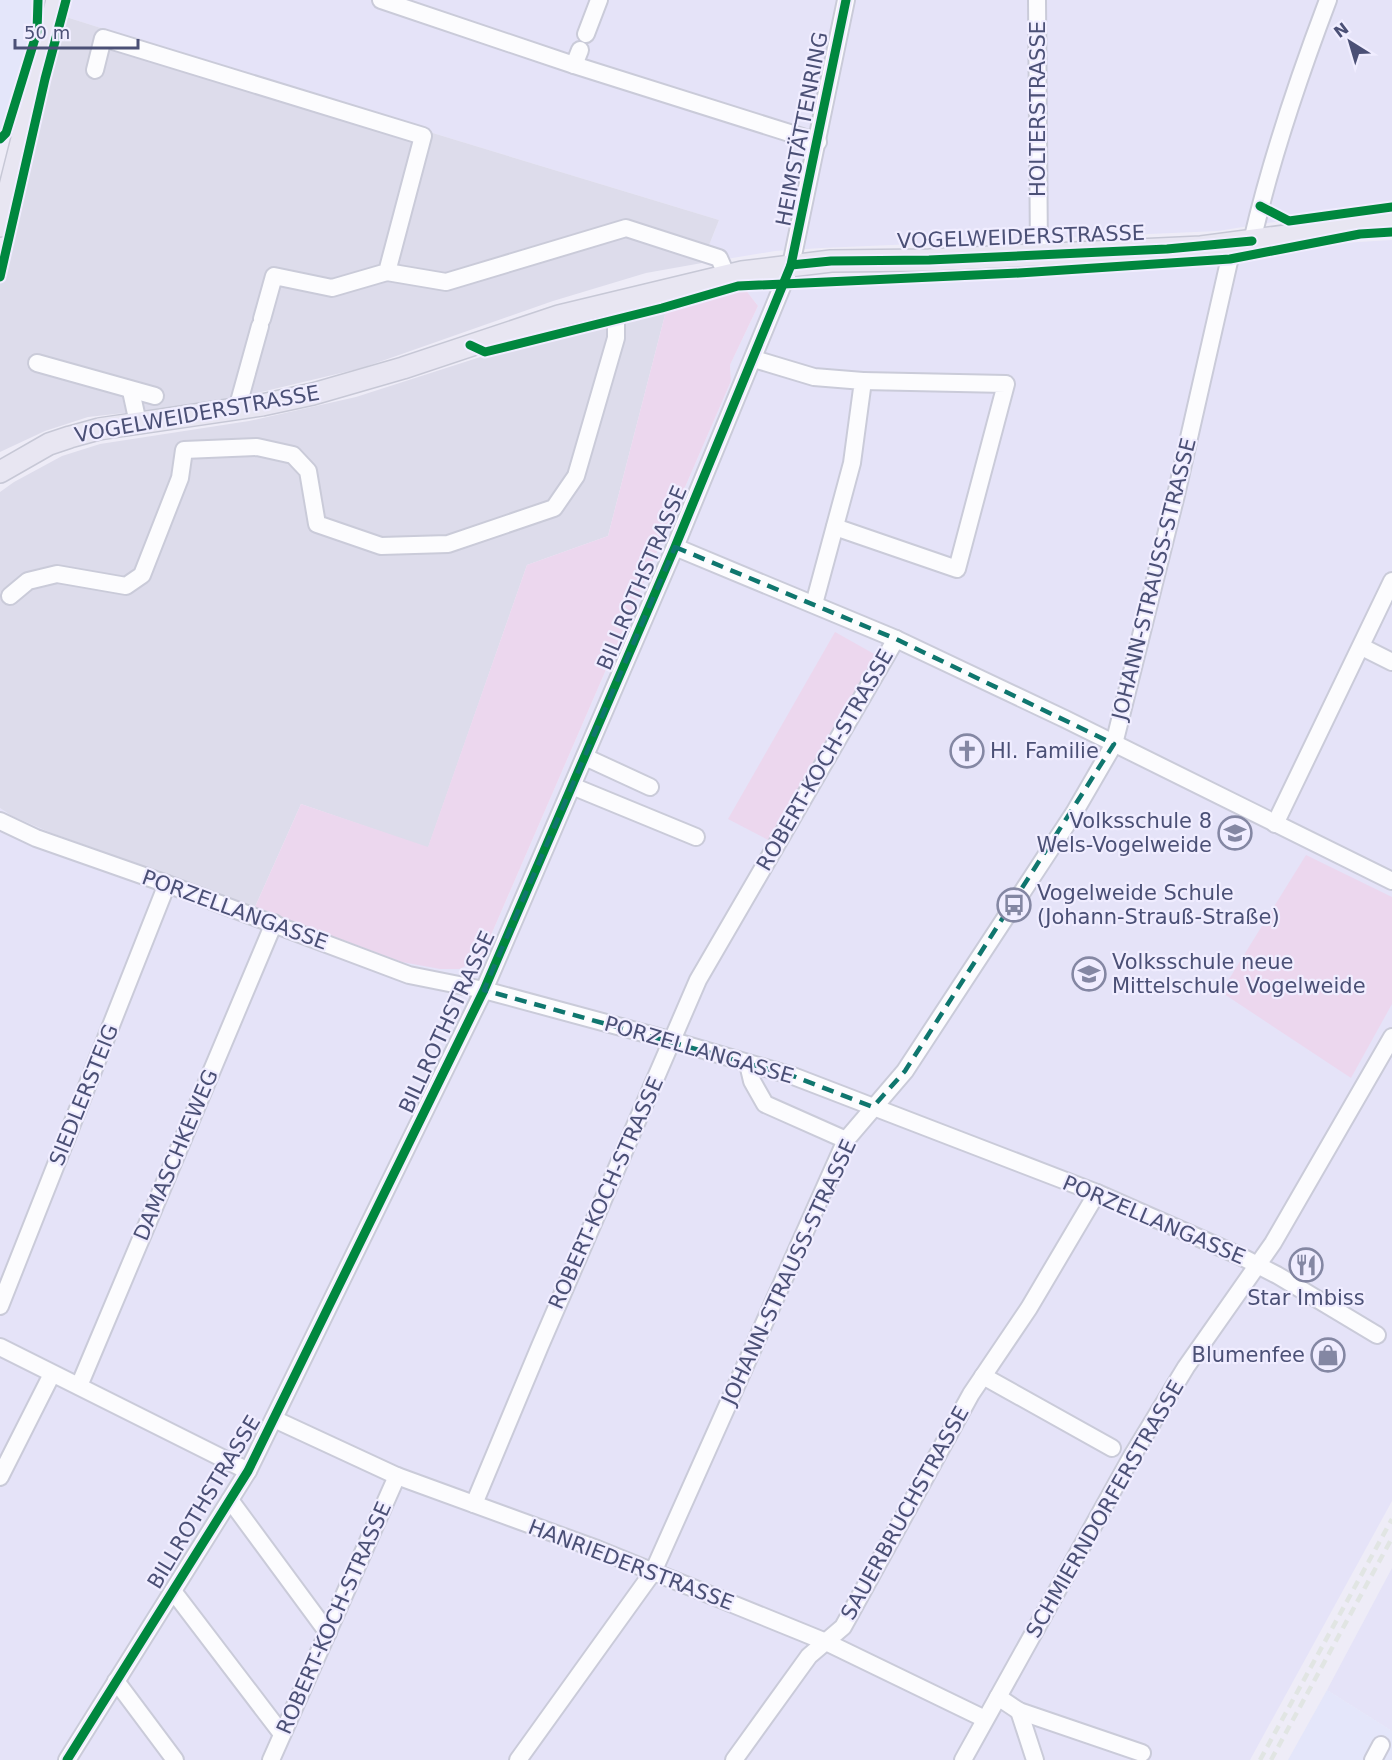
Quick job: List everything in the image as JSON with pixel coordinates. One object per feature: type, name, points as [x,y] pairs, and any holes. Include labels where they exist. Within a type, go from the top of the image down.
[{"type":"main road","points":[[0,226],[6,173],[57,0]]},
{"type":"main road","name":"VOGELWEIDERSTRASSE","points":[[0,472],[49,444],[99,429],[237,409],[313,394],[403,368],[521,328],[614,302],[727,276],[831,261],[929,260],[1167,249],[1243,243],[1392,222]]},
{"type":"street","name":"HEIMSTÄTTENRING","points":[[381,0],[580,50],[818,142]]},
{"type":"street","points":[[580,50],[599,0]]},
{"type":"street","name":"HEIMSTÄTTENRING","points":[[791,266],[846,0]]},
{"type":"street","name":"HOLTERSTRASSE","points":[[1037,0],[1039,254]]},
{"type":"street","name":"JOHANN-STRAUSS-STRASSE","points":[[519,1760],[653,1572],[846,1140],[905,1071],[1074,813],[1114,744],[1176,495],[1243,243],[1260,206],[1305,60],[1328,0]]},
{"type":"street","points":[[95,70],[103,38],[423,136],[387,272]]},
{"type":"street","points":[[237,409],[274,276],[332,288],[387,272],[446,282],[626,228],[720,258],[727,276]]},
{"type":"street","name":"BILLROTHSTRASSE","points":[[67,1760],[248,1471],[484,990],[675,547],[791,266]]},
{"type":"street","points":[[10,596],[28,581],[57,574],[126,586],[142,574],[180,478],[184,450],[257,447],[293,455],[308,471],[317,524],[381,546],[448,544],[554,508],[576,476],[616,338],[614,302]]},
{"type":"street","points":[[754,359],[814,377],[863,381],[1006,384],[957,569],[835,527]]},
{"type":"street","points":[[37,363],[155,396]]},
{"type":"street","points":[[814,604],[852,463],[863,381]]},
{"type":"street","points":[[131,391],[138,423]]},
{"type":"street","points":[[675,547],[896,639],[1065,719],[1392,881]]},
{"type":"street","points":[[1275,824],[1392,581]]},
{"type":"street","name":"ROBERT-KOCH-STRASSE","points":[[474,1504],[698,980],[896,639]]},
{"type":"street","points":[[1362,647],[1392,662]]},
{"type":"street","points":[[585,757],[650,787]]},
{"type":"street","points":[[572,786],[696,837]]},
{"type":"street","name":"PORZELLANGASSE","points":[[0,821],[36,838],[274,923],[409,975],[484,990],[793,1076],[1097,1193],[1259,1265],[1377,1335]]},
{"type":"street","name":"SIEDLERSTEIG","points":[[0,1306],[167,884]]},
{"type":"street","name":"DAMASCHKEWEG","points":[[79,1386],[274,923]]},
{"type":"street","name":"SCHMIERNDORFERSTRASSE","points":[[963,1760],[1136,1449],[1186,1367],[1259,1265],[1392,1037]]},
{"type":"street","points":[[748,1064],[752,1082],[765,1104],[846,1140]]},
{"type":"street","name":"SAUERBRUCHSTRASSE","points":[[734,1760],[809,1656],[843,1627],[960,1414],[1029,1308],[1097,1193]]},
{"type":"street","points":[[0,1347],[248,1471]]},
{"type":"street","points":[[0,1477],[52,1374]]},
{"type":"street","points":[[983,1376],[1112,1448]]},
{"type":"street","name":"HANRIEDERSTRASSE","points":[[274,1419],[397,1476],[597,1549],[826,1642],[985,1719]]},
{"type":"street","name":"ROBERT-KOCH-STRASSE","points":[[276,1758],[282,1734],[397,1476]]},
{"type":"street","points":[[230,1500],[328,1633]]},
{"type":"street","points":[[173,1591],[282,1734]]},
{"type":"street","points":[[116,1681],[175,1760]]},
{"type":"street","points":[[998,1697],[1019,1711],[1142,1753]]},
{"type":"street","points":[[1019,1711],[1035,1760]]},
{"type":"street","points":[[1373,1760],[1381,1745]]},
{"type":"highlighted area","points":[[675,547],[896,639],[1114,744],[905,1071],[873,1107],[793,1076],[484,990]]},
{"type":"shaded area","points":[[0,0],[35,0],[35,28],[4,129],[0,134]]},
{"type":"shaded area","points":[[71,0],[1392,0],[1392,203],[1218,231],[822,248],[775,251],[702,263],[719,220],[436,134],[66,17]]},
{"type":"shaded area","points":[[66,17],[436,134],[719,220],[702,263],[646,273],[553,301],[362,368],[215,403],[88,417],[45,431],[0,452],[0,273]]},
{"type":"shaded area","points":[[1392,240],[1392,1501],[1250,1760],[0,1760],[0,808],[12,816],[49,832],[402,962],[482,956],[731,381],[730,365],[758,306],[745,289],[815,281],[1206,263],[1342,243]]},
{"type":"shaded area","points":[[745,289],[758,306],[730,365],[731,381],[482,956],[460,969],[440,969],[402,962],[255,907],[301,804],[428,847],[527,565],[608,536],[666,311]]},
{"type":"shaded area","points":[[666,311],[608,536],[527,565],[428,848],[301,804],[255,907],[49,832],[12,816],[0,808],[0,492],[62,456],[100,444],[249,421],[356,397],[499,351]]},
{"type":"shaded area","points":[[835,632],[876,655],[770,841],[728,819]]},
{"type":"shaded area","points":[[1306,855],[1392,897],[1392,1004],[1351,1078],[1221,992]]},
{"type":"shaded area","points":[[1392,1568],[1392,1731],[1327,1690]]},
{"type":"shaded area","points":[[1327,1690],[1392,1731],[1392,1760],[1288,1760]]},
{"type":"railway","points":[[1260,1760],[1392,1519]]},
{"type":"railway","points":[[1271,1760],[1392,1538]]},
{"type":"cycle path","points":[[0,139],[6,133],[37,32],[38,0]]},
{"type":"cycle path","points":[[0,277],[45,79],[66,0]]},
{"type":"cycle path","points":[[67,1760],[248,1471],[484,990],[675,547],[791,265],[846,0]]},
{"type":"cycle path","points":[[1260,206],[1289,221],[1392,207]]},
{"type":"cycle path","points":[[470,345],[485,352],[662,308],[738,286],[1019,273],[1230,259],[1360,234],[1392,232]]},
{"type":"cycle path","points":[[791,265],[831,261],[929,260],[1167,249],[1252,241]]},
{"type":"place","name":"Hl. Familie","points":[[967,751]]},
{"type":"place","name":"Volksschule 8 Wels-Vogelweide","points":[[1235,833]]},
{"type":"place","name":"Vogelweide Schule (Johann-Strauß-Straße)","points":[[1014,905]]},
{"type":"place","name":"Volksschule neue Mittelschule Vogelweide","points":[[1089,974]]},
{"type":"place","name":"Star Imbiss","points":[[1306,1265]]},
{"type":"place","name":"Blumenfee","points":[[1328,1355]]}]
